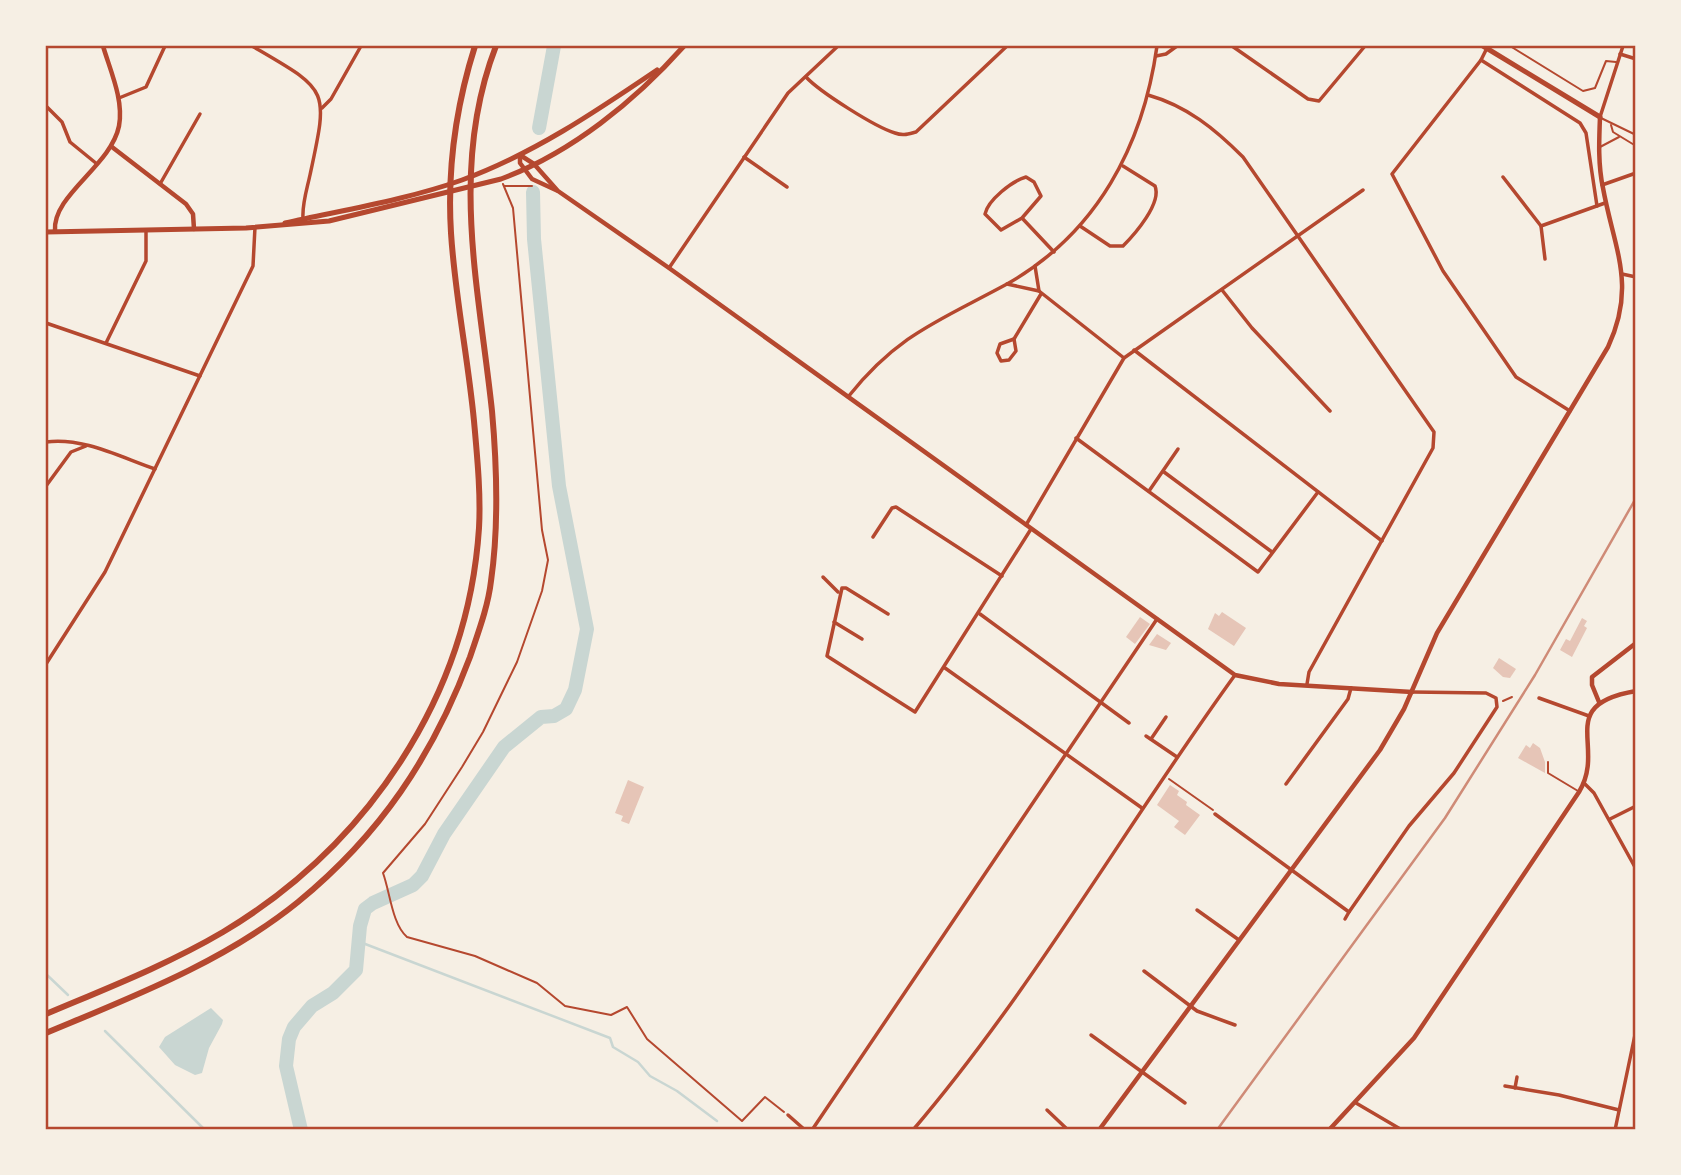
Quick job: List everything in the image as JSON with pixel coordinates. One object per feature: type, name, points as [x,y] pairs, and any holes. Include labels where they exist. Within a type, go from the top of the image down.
[{"type":"highway","points":[[46,1014],[158,966],[223,932],[290,887],[332,848],[381,793],[412,747],[443,682],[467,608],[479,527],[474,423],[451,232],[452,167],[458,109],[475,46]]},
{"type":"highway","points":[[46,1034],[149,989],[226,950],[297,903],[351,853],[395,801],[430,749],[477,636],[491,584],[496,531],[492,411],[469,230],[477,117],[496,46]]},
{"type":"main road","points":[[46,232],[267,227],[415,203],[501,179],[534,164],[611,117],[684,46]]},
{"type":"main road","points":[[1490,48],[1600,117]]},
{"type":"main road","points":[[303,221],[460,181],[520,155],[588,116],[671,60]]},
{"type":"street","points":[[55,231],[59,209],[112,147],[119,125],[118,98],[103,46]]},
{"type":"street","points":[[118,98],[146,87],[165,46]]},
{"type":"street","points":[[252,46],[302,75],[317,94],[322,108],[303,221]]},
{"type":"street","points":[[322,108],[331,99],[361,46]]},
{"type":"street","points":[[669,268],[788,93],[838,46]]},
{"type":"street","points":[[806,77],[816,87],[889,131],[906,135],[916,132],[1007,46]]},
{"type":"street","points":[[848,397],[886,353],[906,338],[1035,266],[1054,252],[1080,226],[1102,200],[1122,166],[1148,95],[1157,46]]},
{"type":"street","points":[[1156,56],[1166,54],[1177,46]]},
{"type":"street","points":[[1232,46],[1308,99],[1319,101],[1365,46]]},
{"type":"street","points":[[1099,1129],[1380,750],[1412,692],[1437,633],[1570,411],[1619,323],[1622,274],[1602,185],[1600,117],[1623,46]]},
{"type":"street","points":[[1490,48],[1392,174],[1443,271],[1516,377],[1570,411]]},
{"type":"street","points":[[1620,54],[1636,59]]},
{"type":"street","points":[[1480,60],[1580,123],[1586,133],[1597,206]]},
{"type":"street","points":[[1148,95],[1190,113],[1216,130],[1244,157],[1430,426],[1434,439],[1382,541],[1309,672],[1307,684]]},
{"type":"street","points":[[46,106],[62,122],[70,142],[98,166]]},
{"type":"street","points":[[160,184],[200,114]]},
{"type":"street","points":[[112,147],[186,204],[193,214],[194,229]]},
{"type":"street","points":[[520,155],[534,164],[558,191]]},
{"type":"street","points":[[520,155],[523,170],[532,179],[558,191],[669,268],[1235,675],[1279,684],[1493,695],[1498,702],[1495,713],[1454,773],[1409,826],[1345,919]]},
{"type":"street","points":[[744,157],[787,187]]},
{"type":"street","points":[[1080,226],[1103,243],[1116,248],[1128,240],[1156,201],[1155,186],[1122,166]]},
{"type":"street","points":[[1602,185],[1636,173]]},
{"type":"street","points":[[1026,177],[1034,182],[1041,196],[1022,218],[1001,230],[987,218],[986,209],[1017,180],[1026,177]]},
{"type":"street","points":[[1503,177],[1541,226],[1545,259]]},
{"type":"street","points":[[1026,525],[1124,358],[1363,190]]},
{"type":"street","points":[[1541,226],[1606,203]]},
{"type":"street","points":[[1022,218],[1054,252]]},
{"type":"street","points":[[46,664],[105,572],[253,266],[255,227]]},
{"type":"street","points":[[106,343],[146,261],[146,230]]},
{"type":"street","points":[[1014,339],[1000,344],[997,353],[1001,361],[1009,360],[1016,351],[1014,339],[1040,292],[1035,266]]},
{"type":"street","points":[[1622,274],[1636,277]]},
{"type":"street","points":[[1007,284],[1040,292],[1124,358]]},
{"type":"street","points":[[1222,290],[1252,328],[1330,411]]},
{"type":"street","points":[[46,323],[200,376]]},
{"type":"street","points":[[1134,350],[1382,541]]},
{"type":"street","points":[[1076,438],[1256,571],[1318,492]]},
{"type":"street","points":[[46,442],[62,439],[155,469]]},
{"type":"street","points":[[46,486],[71,452],[88,446]]},
{"type":"street","points":[[1149,491],[1178,449]]},
{"type":"street","points":[[1164,472],[1272,552]]},
{"type":"street","points":[[873,537],[892,508],[896,507],[1002,576]]},
{"type":"street","points":[[823,577],[835,585],[839,592],[827,656],[913,712],[917,711],[980,614],[1031,529]]},
{"type":"street","points":[[839,592],[846,588],[888,614]]},
{"type":"street","points":[[980,614],[1129,723]]},
{"type":"street","points":[[812,1129],[1157,620]]},
{"type":"street","points":[[833,622],[862,639]]},
{"type":"street","points":[[1599,702],[1592,685],[1592,677],[1636,643]]},
{"type":"street","points":[[945,668],[1142,808]]},
{"type":"street","points":[[913,1129],[966,1067],[1016,999],[1142,808],[1235,675]]},
{"type":"street","points":[[1286,784],[1348,699],[1351,688]]},
{"type":"street","points":[[1329,1129],[1414,1038],[1579,792],[1584,783],[1589,716],[1599,702],[1636,691]]},
{"type":"street","points":[[1539,698],[1589,716]]},
{"type":"street","points":[[1166,717],[1149,738],[1177,757]]},
{"type":"street","points":[[1584,783],[1591,788],[1636,869]]},
{"type":"street","points":[[1609,820],[1636,806]]},
{"type":"street","points":[[1216,814],[1349,912]]},
{"type":"street","points":[[1197,910],[1239,940]]},
{"type":"street","points":[[1144,971],[1197,1011],[1236,1025]]},
{"type":"street","points":[[1615,1129],[1636,1030]]},
{"type":"street","points":[[1091,1035],[1185,1103]]},
{"type":"street","points":[[1515,1088],[1517,1077]]},
{"type":"street","points":[[1505,1086],[1559,1094],[1619,1110]]},
{"type":"street","points":[[1356,1103],[1402,1129]]},
{"type":"street","points":[[1047,1110],[1068,1129]]},
{"type":"street","points":[[788,1115],[805,1129]]},
{"type":"lane","points":[[1510,46],[1583,91],[1595,88],[1606,61],[1617,63]]},
{"type":"lane","points":[[1600,117],[1636,135]]},
{"type":"lane","points":[[1611,124],[1613,132],[1636,146]]},
{"type":"lane","points":[[1600,147],[1620,136]]},
{"type":"lane","points":[[1564,704],[1570,709]]},
{"type":"lane","points":[[1548,762],[1548,773],[1579,792]]},
{"type":"path","points":[[527,186],[504,186],[513,208],[542,530],[548,560],[542,591],[517,662],[483,732],[425,824],[383,873],[401,932],[407,937],[475,956],[537,983],[565,1006],[611,1015],[626,1007],[647,1039],[743,1121],[765,1097],[788,1115]]},
{"type":"path","points":[[1498,702],[1512,698]]},
{"type":"path","points":[[1164,777],[1211,806],[1216,814]]},
{"type":"shaded area","points":[[211,1008],[223,1020],[209,1048],[202,1073],[195,1075],[175,1065],[159,1047],[165,1037]]},
{"type":"building","points":[[1222,612],[1246,628],[1234,646],[1208,629],[1215,613],[1219,616]]},
{"type":"building","points":[[1140,617],[1150,624],[1135,644],[1126,637]]},
{"type":"building","points":[[1582,618],[1587,621],[1584,626],[1587,628],[1572,657],[1560,650],[1566,639],[1570,641]]},
{"type":"building","points":[[1157,634],[1171,643],[1166,650],[1149,645]]},
{"type":"building","points":[[1499,658],[1516,669],[1510,678],[1503,677],[1493,668]]},
{"type":"building","points":[[1533,743],[1540,748],[1545,762],[1545,773],[1518,758],[1526,745],[1530,748]]},
{"type":"building","points":[[628,780],[644,787],[629,824],[621,821],[623,816],[615,813]]},
{"type":"building","points":[[1170,785],[1179,791],[1177,795],[1187,802],[1186,805],[1200,815],[1185,835],[1174,827],[1179,821],[1157,805]]},
{"type":"waterway","points":[[539,128],[554,46]]},
{"type":"waterway","points":[[301,1130],[286,1066],[289,1039],[294,1027],[312,1006],[333,993],[356,970],[360,926],[365,909],[413,885],[422,876],[444,834],[504,747],[541,717],[554,716],[566,709],[575,690],[587,629],[559,486],[534,239],[533,192]]},
{"type":"waterway","points":[[360,942],[610,1038],[613,1047],[638,1062],[650,1076],[677,1091],[717,1121]]},
{"type":"waterway","points":[[46,974],[68,995]]},
{"type":"waterway","points":[[105,1031],[205,1130]]},
{"type":"railway","points":[[1217,1130],[1445,818],[1535,675],[1636,498]]}]
